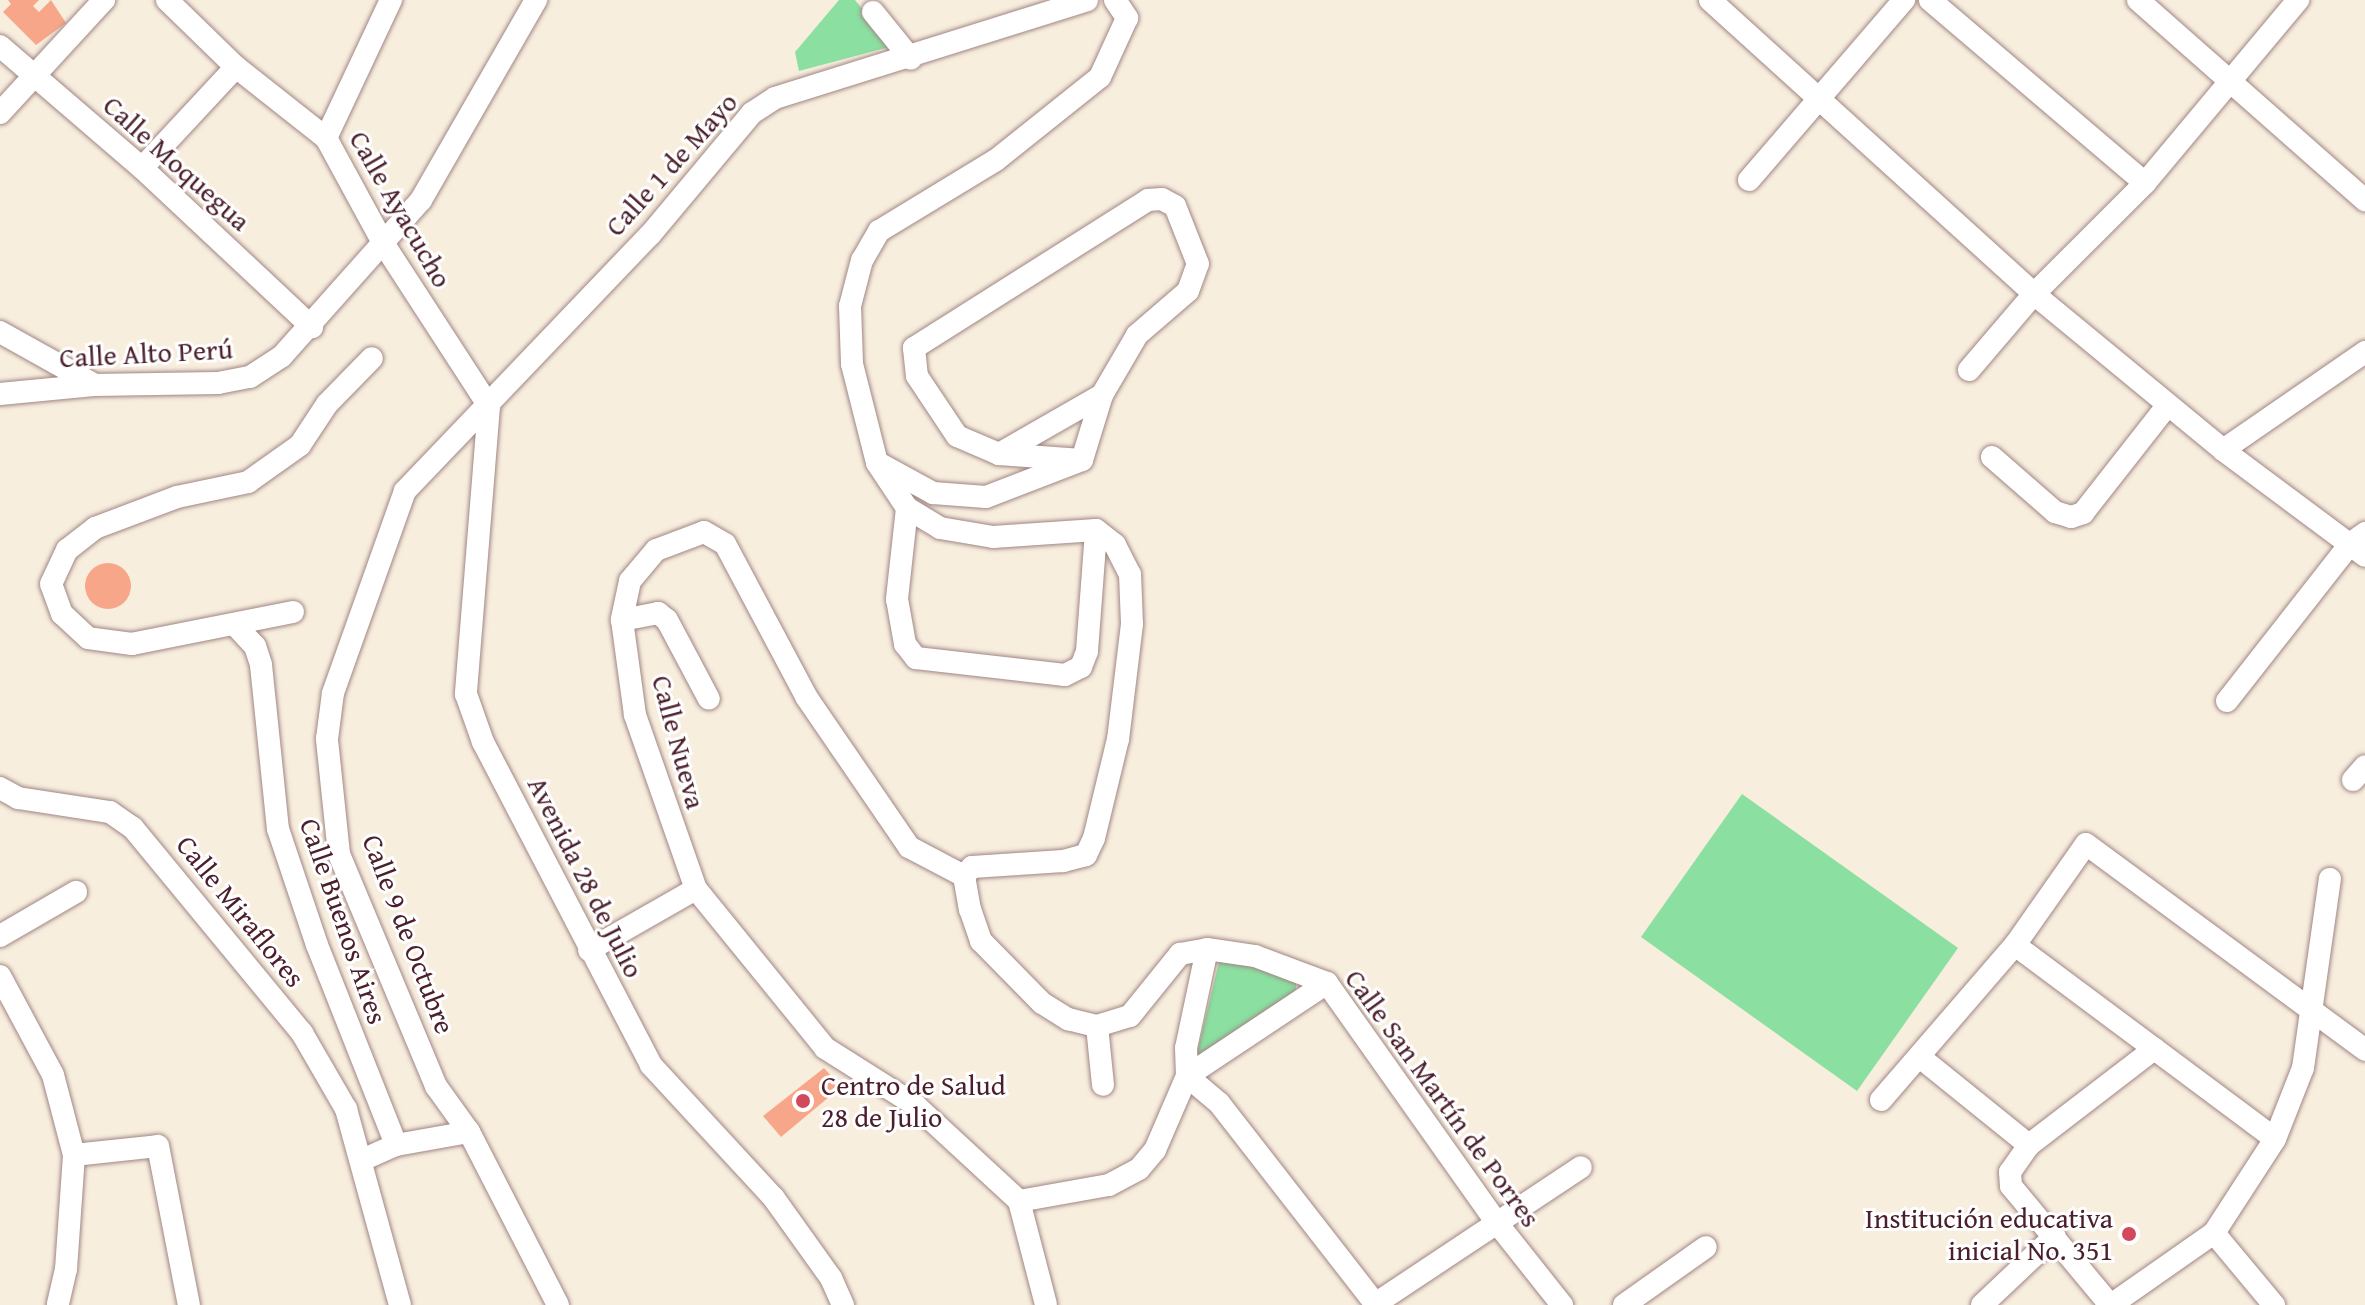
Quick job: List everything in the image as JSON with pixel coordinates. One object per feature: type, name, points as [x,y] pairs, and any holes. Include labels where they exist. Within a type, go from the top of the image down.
[{"type":"street","points":[[0,113],[104,0]]},
{"type":"street","name":"Calle Ayacucho","points":[[167,0],[236,67],[326,138],[385,246],[489,406]]},
{"type":"street","points":[[326,138],[391,0]]},
{"type":"street","name":"Calle Alto Perú","points":[[0,394],[94,385],[218,383],[250,377],[312,327],[385,246],[421,200],[536,0]]},
{"type":"street","name":"Calle 1 de Mayo","points":[[489,406],[650,235],[752,113],[775,98],[911,59],[1087,0]]},
{"type":"street","points":[[1046,1305],[1019,1201],[1109,1185],[1139,1169],[1155,1150],[1187,1076],[1186,1048],[1207,949],[1180,954],[1130,1016],[1097,1026],[1068,1019],[1007,972],[981,941],[964,876],[984,863],[1063,861],[1086,855],[1094,838],[1118,739],[1132,624],[1130,574],[1115,545],[1096,530],[993,537],[940,528],[907,508],[877,463],[852,364],[850,306],[862,260],[879,231],[996,160],[1100,77],[1127,18],[1115,0]]},
{"type":"street","points":[[1710,0],[2034,294],[2167,406],[2223,450],[2360,545],[2227,701]]},
{"type":"street","points":[[1749,180],[1904,0]]},
{"type":"street","points":[[1930,0],[2145,183]]},
{"type":"street","points":[[2138,0],[2365,200]]},
{"type":"street","points":[[1969,370],[2034,294],[2145,183],[2298,0]]},
{"type":"street","points":[[873,12],[911,59]]},
{"type":"street","name":"Calle Moquegua","points":[[0,46],[34,79],[142,168],[312,327]]},
{"type":"street","points":[[142,168],[236,67]]},
{"type":"street","points":[[1162,199],[1175,206],[1198,264],[1188,291],[1137,335],[1102,395],[1082,460],[999,454],[957,436],[917,376],[914,348],[1148,200],[1162,199]]},
{"type":"street","points":[[0,332],[94,385]]},
{"type":"street","points":[[2223,450],[2365,352]]},
{"type":"street","points":[[293,612],[237,627],[132,644],[88,638],[62,614],[51,584],[67,550],[95,528],[177,497],[248,482],[300,445],[327,404],[372,358]]},
{"type":"street","points":[[999,454],[1102,395]]},
{"type":"street","name":"Avenida 28 de Julio","points":[[489,406],[466,694],[483,742],[651,1065],[773,1197],[831,1278],[843,1305]]},
{"type":"street","name":"Calle 9 de Octubre","points":[[489,406],[405,491],[351,632],[333,693],[327,739],[339,854],[436,1086],[469,1132],[558,1305]]},
{"type":"street","points":[[1992,457],[2055,512],[2071,517],[2083,513],[2167,406]]},
{"type":"street","points":[[877,463],[933,493],[986,497],[1082,460]]},
{"type":"street","points":[[907,508],[897,599],[905,644],[916,658],[1065,675],[1081,667],[1087,651],[1096,530]]},
{"type":"street","name":"Calle Nueva","points":[[964,876],[909,847],[807,698],[725,544],[704,532],[656,550],[630,581],[622,620],[635,715],[696,889],[825,1048],[915,1105],[1019,1201]]},
{"type":"street","points":[[622,620],[658,613],[667,620],[709,699]]},
{"type":"street","name":"Calle Buenos Aires","points":[[237,627],[255,646],[261,665],[278,829],[317,945],[396,1145]]},
{"type":"street","name":"Calle Miraflores","points":[[0,788],[18,798],[110,812],[133,828],[302,1033],[346,1109],[400,1305]]},
{"type":"street","points":[[1881,1100],[1921,1058],[2015,945],[2086,844],[2310,1005],[2365,1050]]},
{"type":"street","points":[[2154,1049],[2029,1145],[2009,1178],[2111,1305],[2214,1233],[2275,1139],[2303,1068],[2330,879]]},
{"type":"street","points":[[589,950],[696,889]]},
{"type":"street","points":[[0,936],[76,892]]},
{"type":"street","points":[[2015,945],[2275,1139]]},
{"type":"street","name":"Calle San Martín de Porres","points":[[1207,949],[1255,956],[1327,983],[1497,1223],[1562,1305]]},
{"type":"street","points":[[0,976],[53,1075],[74,1155],[58,1305]]},
{"type":"street","points":[[1187,1076],[1327,983]]},
{"type":"street","points":[[1097,1026],[1103,1085]]},
{"type":"street","points":[[1921,1058],[2029,1145]]},
{"type":"street","points":[[1187,1076],[1219,1103],[1376,1304],[1581,1167]]},
{"type":"street","points":[[362,1160],[396,1145],[469,1132]]},
{"type":"street","points":[[74,1155],[158,1146],[190,1305]]},
{"type":"street","points":[[2214,1233],[2274,1305]]},
{"type":"street","points":[[1982,1305],[2055,1236]]},
{"type":"street","points":[[1624,1305],[1706,1247]]},
{"type":"green space","points":[[839,0],[855,0],[893,46],[799,71],[795,52]]},
{"type":"green space","points":[[1742,794],[1958,948],[1857,1091],[1641,937]]},
{"type":"green space","points":[[1227,958],[1296,981],[1296,990],[1203,1056],[1197,1053],[1219,962]]},
{"type":"building","points":[[8,0],[39,0],[33,6],[39,12],[51,0],[66,23],[36,45],[3,12],[11,4]]},
{"type":"building","points":[[108,563],[125,569],[131,586],[125,603],[108,609],[91,603],[85,586],[91,569]]},
{"type":"building","name":"Centro de Salud 28 de Julio","points":[[824,1068],[841,1087],[781,1137],[763,1116]]},
{"type":"place","name":"Centro de Salud 28 de Julio","points":[[803,1101]]},
{"type":"place","name":"Institución educativa inicial No. 351","points":[[2129,1234]]}]
